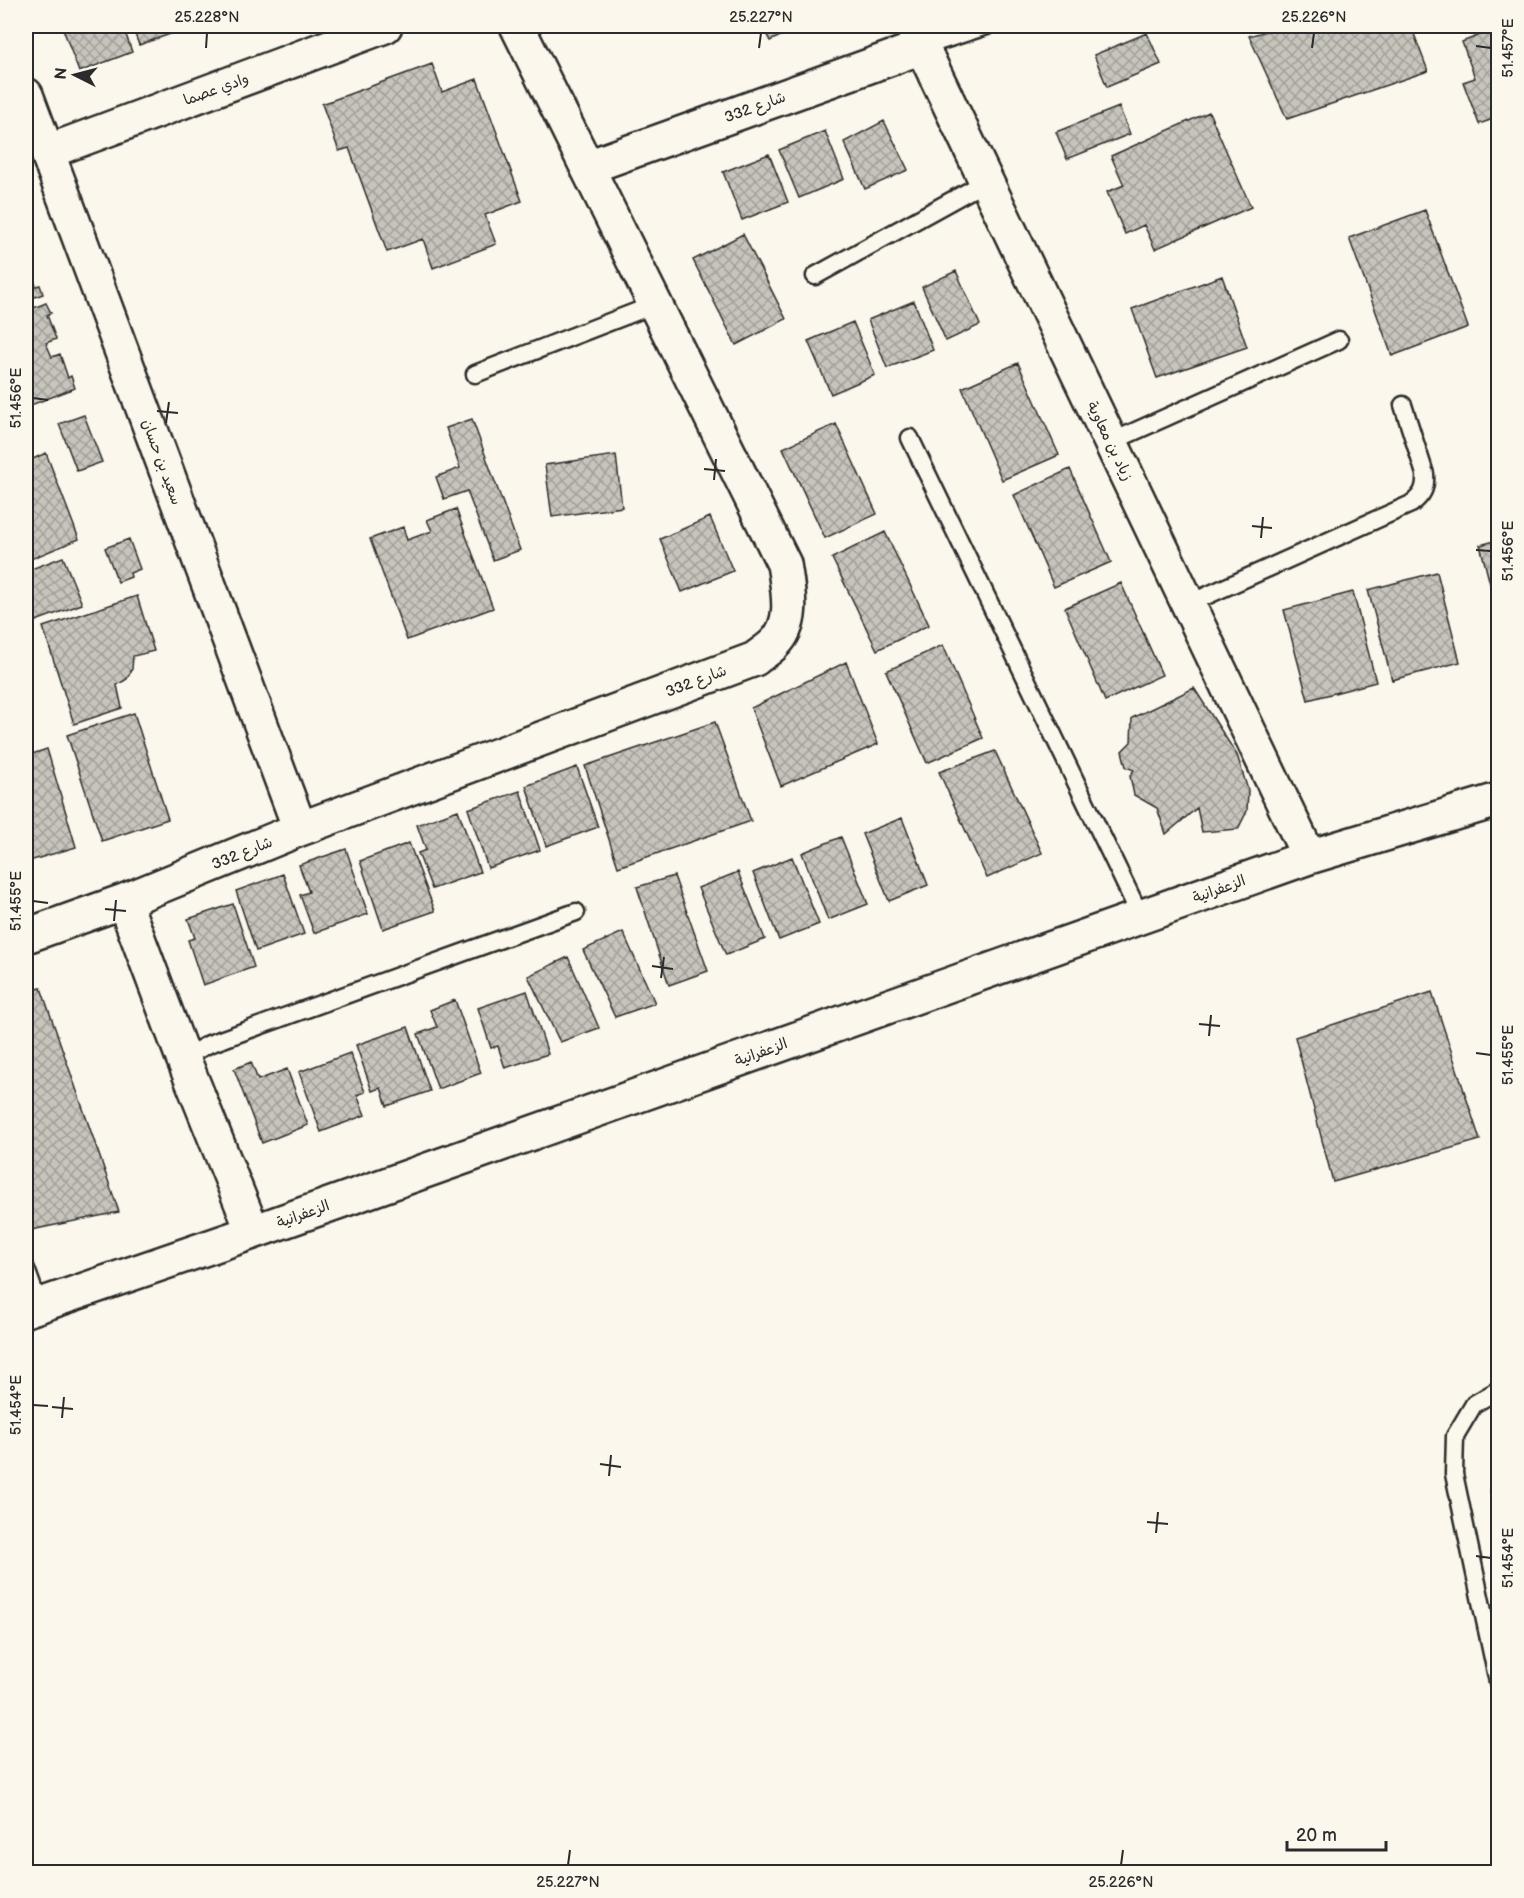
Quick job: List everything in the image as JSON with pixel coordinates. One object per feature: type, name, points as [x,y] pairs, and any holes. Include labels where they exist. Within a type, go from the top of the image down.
[{"type":"street","name":"وادي عصما","points":[[46,152],[385,26]]},
{"type":"street","name":"شارع 332","points":[[26,936],[124,901],[300,829],[755,659],[776,643],[788,620],[789,594],[784,564],[517,26]]},
{"type":"street","name":"شارع 332","points":[[588,167],[917,36]]},
{"type":"street","name":"زياد بن معاوية","points":[[917,36],[1309,857]]},
{"type":"street","name":"سعيد بن حسان","points":[[26,95],[300,829]]},
{"type":"street","name":"الزعفرانية","points":[[32,1307],[254,1232],[1309,857],[1498,800]]},
{"type":"street","points":[[124,901],[183,1058],[254,1232]]},
{"type":"lane","points":[[917,36],[987,26]]},
{"type":"lane","points":[[815,276],[987,181]]},
{"type":"lane","points":[[475,374],[656,304]]},
{"type":"lane","points":[[1111,442],[1339,340]]},
{"type":"lane","points":[[1188,604],[1411,504],[1421,497],[1426,486],[1425,474],[1403,405]]},
{"type":"lane","points":[[910,438],[1141,917]]},
{"type":"lane","points":[[183,1058],[209,1044],[576,912]]},
{"type":"lane","points":[[26,1269],[32,1307]]},
{"type":"lane","points":[[1498,1390],[1474,1404],[1455,1436],[1454,1474],[1498,1682]]},
{"type":"building","points":[[62,26],[123,26],[132,52],[79,72]]},
{"type":"building","points":[[132,26],[193,26],[139,45]]},
{"type":"building","points":[[762,26],[801,26],[770,41]]},
{"type":"building","points":[[1283,26],[1411,26],[1428,71],[1287,119],[1249,36]]},
{"type":"building","points":[[1498,28],[1498,124],[1496,118],[1479,124],[1463,82],[1475,78],[1462,42]]},
{"type":"building","points":[[1147,33],[1161,64],[1107,87],[1094,55]]},
{"type":"building","points":[[432,64],[442,92],[477,79],[522,201],[485,215],[496,244],[433,268],[423,239],[387,252],[349,148],[339,151],[322,104]]},
{"type":"building","points":[[1119,107],[1130,134],[1067,159],[1056,132]]},
{"type":"building","points":[[1209,112],[1251,207],[1155,249],[1144,225],[1125,234],[1107,192],[1124,185],[1111,156]]},
{"type":"building","points":[[884,121],[908,170],[865,189],[844,142]]},
{"type":"building","points":[[825,131],[844,179],[799,198],[779,150]]},
{"type":"building","points":[[769,154],[788,202],[742,220],[723,172]]},
{"type":"building","points":[[1425,210],[1468,327],[1392,356],[1349,238]]},
{"type":"building","points":[[743,234],[786,319],[736,345],[693,260]]},
{"type":"building","points":[[26,262],[36,286],[40,285],[43,294],[26,300]]},
{"type":"building","points":[[956,271],[980,325],[946,341],[922,287]]},
{"type":"building","points":[[1222,276],[1247,347],[1157,378],[1132,309]]},
{"type":"building","points":[[914,301],[933,350],[887,368],[868,320]]},
{"type":"building","points":[[46,303],[51,313],[47,315],[56,339],[46,343],[52,357],[60,354],[68,378],[71,376],[75,388],[26,407],[26,311]]},
{"type":"building","points":[[853,322],[875,375],[831,394],[808,341]]},
{"type":"building","points":[[1018,363],[1059,455],[1002,480],[962,388]]},
{"type":"building","points":[[84,415],[102,462],[77,471],[59,424]]},
{"type":"building","points":[[472,419],[520,550],[493,560],[467,491],[444,499],[436,477],[460,468],[446,428]]},
{"type":"building","points":[[836,424],[877,514],[825,538],[783,448]]},
{"type":"building","points":[[46,453],[79,539],[26,561],[26,462]]},
{"type":"building","points":[[616,455],[622,507],[552,517],[545,465]]},
{"type":"building","points":[[1070,469],[1111,562],[1054,587],[1014,495]]},
{"type":"building","points":[[456,509],[493,608],[407,640],[370,539],[403,527],[407,540],[432,531],[427,520]]},
{"type":"building","points":[[710,517],[733,571],[682,592],[660,539]]},
{"type":"building","points":[[885,532],[929,625],[877,650],[832,558]]},
{"type":"building","points":[[129,539],[140,569],[130,573],[131,577],[118,582],[105,548]]},
{"type":"building","points":[[1498,540],[1498,615],[1480,545]]},
{"type":"building","points":[[63,557],[82,604],[33,622],[26,601],[26,571]]},
{"type":"building","points":[[1437,572],[1460,662],[1392,680],[1368,590]]},
{"type":"building","points":[[1121,583],[1162,675],[1105,701],[1065,608]]},
{"type":"building","points":[[1353,592],[1376,682],[1308,700],[1284,610]]},
{"type":"building","points":[[137,596],[154,651],[133,656],[132,669],[127,679],[117,685],[122,708],[74,724],[43,627]]},
{"type":"building","points":[[943,645],[983,738],[927,763],[886,671]]},
{"type":"building","points":[[846,662],[878,744],[781,786],[751,708]]},
{"type":"building","points":[[1194,688],[1237,755],[1248,790],[1247,811],[1238,829],[1202,832],[1197,808],[1166,834],[1157,808],[1134,795],[1130,776],[1134,770],[1126,767],[1122,751],[1131,742],[1132,718]]},
{"type":"building","points":[[134,713],[168,819],[102,841],[67,735]]},
{"type":"building","points":[[715,722],[751,821],[618,867],[585,766]]},
{"type":"building","points":[[47,749],[76,847],[26,862],[26,756]]},
{"type":"building","points":[[995,751],[1042,853],[987,878],[939,772]]},
{"type":"building","points":[[577,767],[598,827],[546,846],[526,786]]},
{"type":"building","points":[[520,791],[540,850],[488,868],[468,809]]},
{"type":"building","points":[[458,810],[480,872],[432,889],[418,853],[426,850],[417,825]]},
{"type":"building","points":[[902,818],[928,885],[889,901],[862,834]]},
{"type":"building","points":[[841,837],[868,904],[828,920],[802,853]]},
{"type":"building","points":[[409,843],[435,911],[383,929],[360,861]]},
{"type":"building","points":[[346,849],[368,914],[314,933],[300,895],[309,892],[299,865]]},
{"type":"building","points":[[792,857],[819,924],[779,940],[753,873]]},
{"type":"building","points":[[738,872],[765,939],[726,955],[698,888]]},
{"type":"building","points":[[283,874],[304,934],[256,951],[236,891]]},
{"type":"building","points":[[674,876],[708,971],[669,985],[637,887]]},
{"type":"building","points":[[233,904],[254,967],[203,985],[188,940],[195,938],[188,919]]},
{"type":"building","points":[[623,932],[655,1003],[615,1017],[583,950]]},
{"type":"building","points":[[568,957],[599,1028],[560,1042],[528,976]]},
{"type":"building","points":[[41,988],[119,1212],[26,1231],[26,992]]},
{"type":"building","points":[[527,991],[548,1054],[505,1068],[498,1046],[491,1048],[478,1008]]},
{"type":"building","points":[[1432,992],[1480,1140],[1333,1182],[1295,1037]]},
{"type":"building","points":[[455,1000],[481,1073],[438,1089],[418,1034],[437,1027],[430,1010]]},
{"type":"building","points":[[408,1027],[430,1091],[387,1106],[381,1088],[372,1091],[356,1045]]},
{"type":"building","points":[[350,1053],[365,1092],[357,1095],[365,1115],[321,1132],[299,1072]]},
{"type":"building","points":[[251,1062],[258,1080],[287,1069],[308,1125],[262,1143],[234,1069]]},
{"type":"building","points":[[1498,1481],[1498,1535],[1490,1490]]}]
